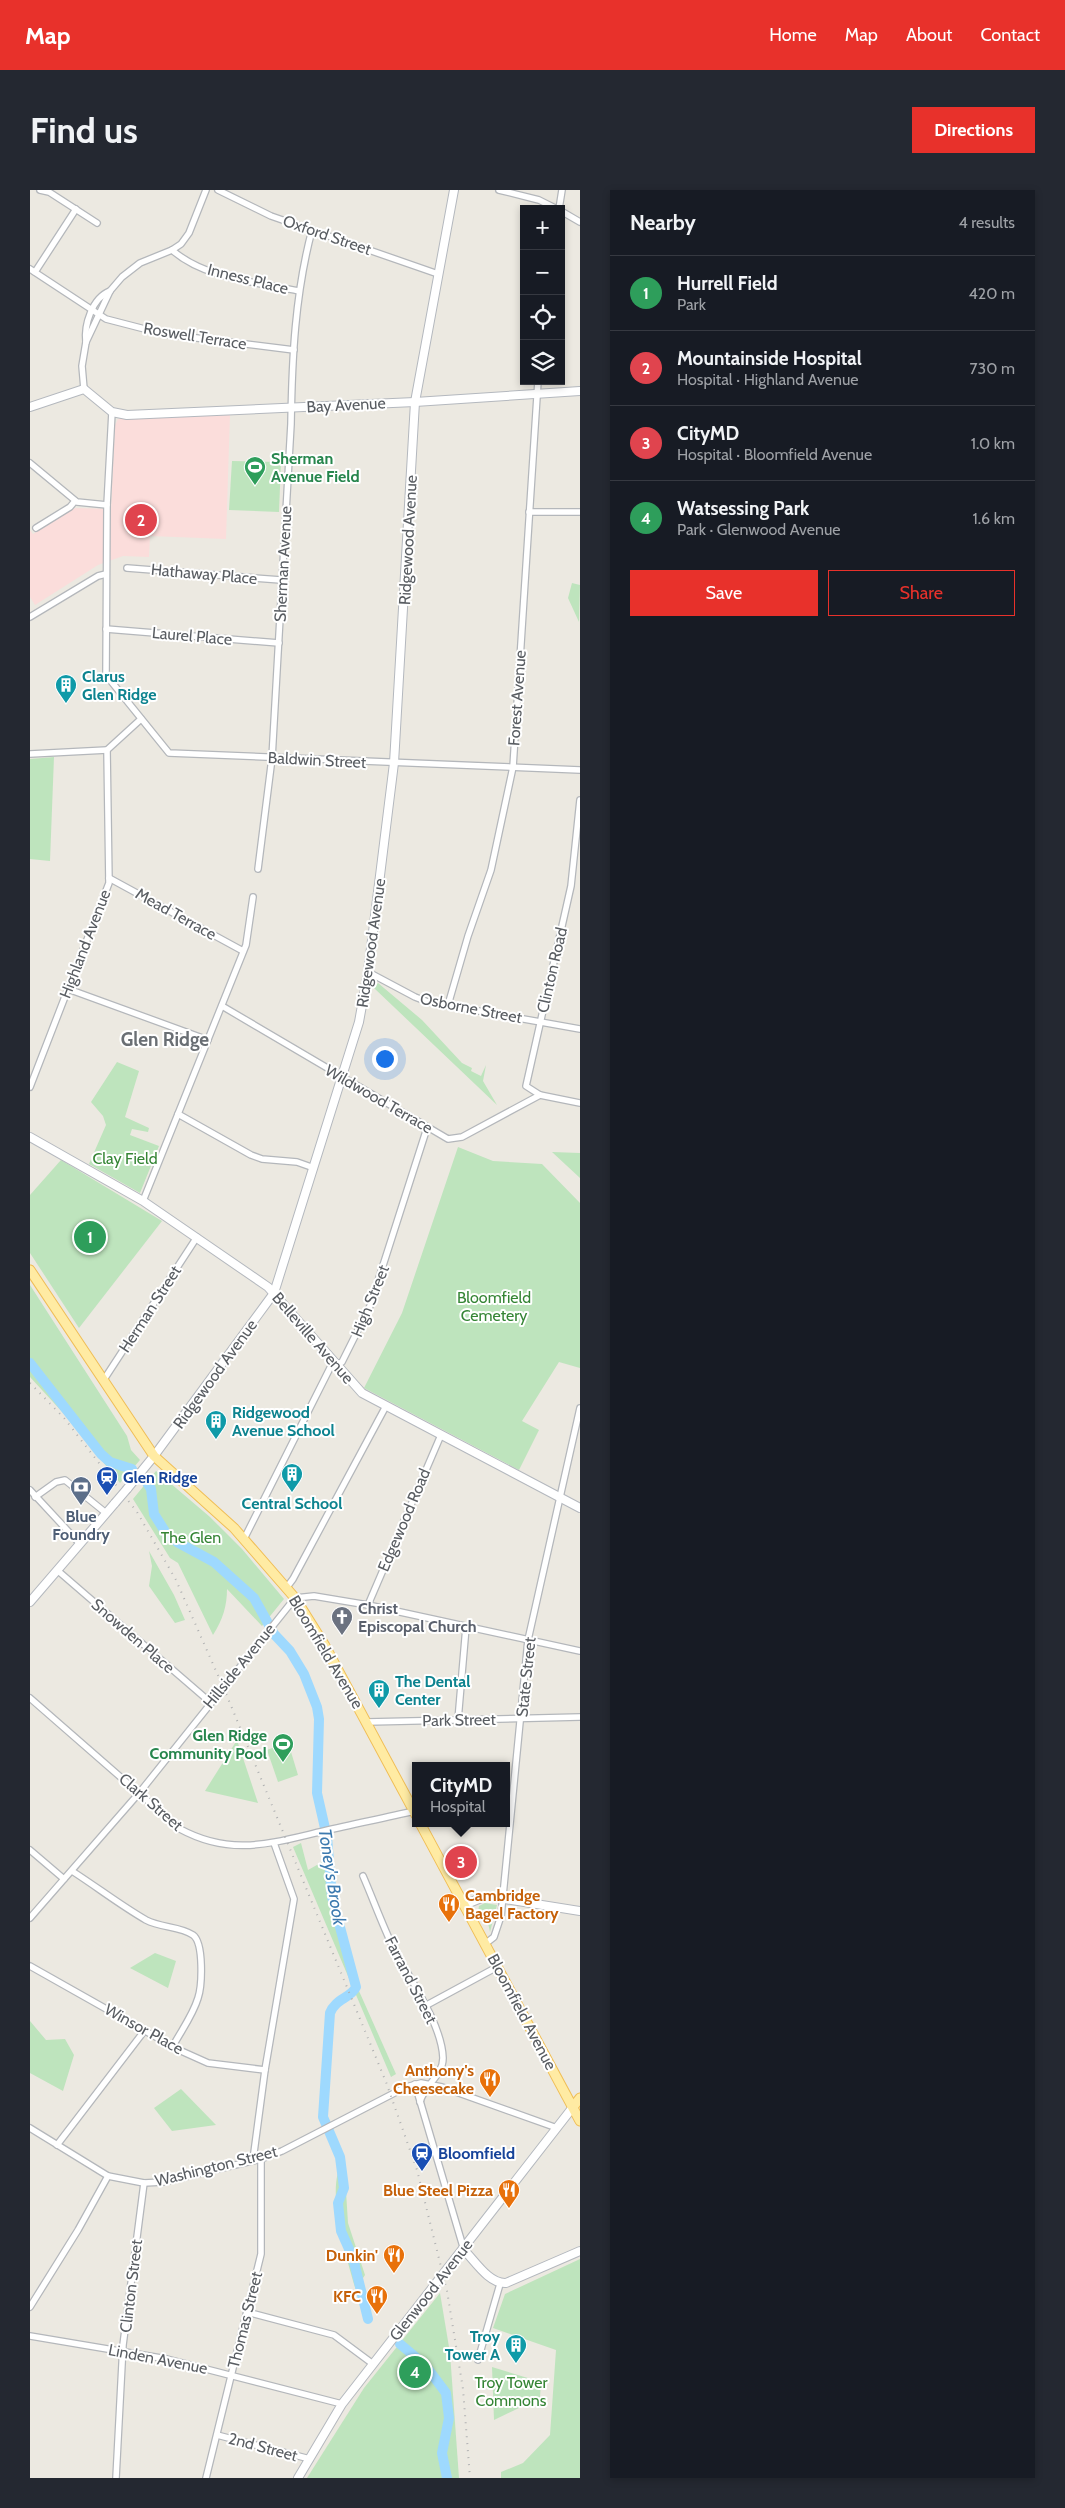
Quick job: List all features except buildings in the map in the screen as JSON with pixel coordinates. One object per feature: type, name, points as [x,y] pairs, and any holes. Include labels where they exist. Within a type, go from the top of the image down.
[{"type":"main road","name":"Bloomfield Avenue","points":[[30,1270],[154,1456],[244,1539],[295,1598],[325,1646],[412,1807]]},
{"type":"main road","name":"Bloomfield Avenue","points":[[422,1827],[580,2121]]},
{"type":"main road","points":[[573,2107],[580,2098]]},
{"type":"street","points":[[40,190],[49,192],[97,222]]},
{"type":"street","points":[[106,628],[107,505],[112,412],[84,389],[82,360],[86,342],[110,291],[122,277],[140,263],[172,250],[186,239],[206,190]]},
{"type":"street","name":"Oxford Street","points":[[218,190],[271,216],[438,274]]},
{"type":"street","name":"Ridgewood Avenue","points":[[30,1602],[154,1456],[274,1293],[342,1078],[363,1004],[394,763],[415,402],[454,190]]},
{"type":"street","points":[[499,190],[550,205]]},
{"type":"street","points":[[560,205],[562,190]]},
{"type":"street","points":[[76,209],[32,270],[98,316]]},
{"type":"street","points":[[565,213],[580,222]]},
{"type":"street","name":"Sherman Avenue","points":[[258,869],[272,758],[294,350],[299,291],[312,230]]},
{"type":"street","name":"Inness Place","points":[[172,250],[193,265],[209,271],[299,291]]},
{"type":"street","points":[[86,342],[85,334],[91,311],[105,293],[110,291]]},
{"type":"street","name":"Roswell Terrace","points":[[98,316],[164,334],[294,350]]},
{"type":"street","name":"Forest Avenue","points":[[448,1005],[468,936],[491,870],[513,766],[538,385]]},
{"type":"street","points":[[30,407],[84,389]]},
{"type":"street","name":"Bay Avenue","points":[[112,412],[127,415],[290,408],[580,391]]},
{"type":"street","points":[[30,463],[75,501],[107,505]]},
{"type":"street","points":[[36,528],[70,507],[75,501]]},
{"type":"street","points":[[529,512],[580,512]]},
{"type":"street","name":"Hathaway Place","points":[[127,568],[281,580]]},
{"type":"street","points":[[30,617],[98,576],[106,574]]},
{"type":"street","name":"Baldwin Street","points":[[106,628],[106,675],[169,753],[580,770]]},
{"type":"street","name":"Laurel Place","points":[[106,628],[279,643]]},
{"type":"street","points":[[30,754],[107,750],[141,718]]},
{"type":"street","name":"Highland Avenue","points":[[30,1088],[108,883],[107,750]]},
{"type":"street","points":[[578,837],[580,800]]},
{"type":"street","name":"Clinton Road","points":[[540,1095],[526,1086],[571,886],[578,837]]},
{"type":"street","name":"Mead Terrace","points":[[108,878],[243,951]]},
{"type":"street","points":[[144,1201],[243,951],[253,897]]},
{"type":"street","name":"Osborne Street","points":[[367,975],[415,998],[580,1029]]},
{"type":"street","points":[[68,989],[208,1040]]},
{"type":"street","name":"Wildwood Terrace","points":[[222,1006],[427,1128],[454,1140],[540,1095]]},
{"type":"street","points":[[540,1095],[580,1103]]},
{"type":"street","points":[[178,1114],[251,1155],[262,1159],[297,1162],[314,1168]]},
{"type":"street","name":"High Street","points":[[244,1539],[330,1368],[342,1362],[370,1306],[427,1128]]},
{"type":"street","name":"Belleville Avenue","points":[[30,1137],[144,1201],[274,1293],[362,1393],[580,1508]]},
{"type":"street","name":"Herman Street","points":[[103,1381],[197,1238]]},
{"type":"street","points":[[287,1587],[386,1406]]},
{"type":"street","name":"State Street","points":[[510,1817],[528,1640],[580,1408]]},
{"type":"street","name":"Edgewood Road","points":[[368,1605],[441,1435]]},
{"type":"street","points":[[35,1497],[56,1482],[65,1480],[106,1513]]},
{"type":"street","points":[[30,1490],[80,1544]]},
{"type":"street","name":"Snowden Place","points":[[57,1570],[210,1702]]},
{"type":"street","points":[[295,1598],[314,1596],[368,1605],[580,1651]]},
{"type":"street","name":"Hillside Avenue","points":[[30,1918],[140,1792],[295,1598]]},
{"type":"street","points":[[458,1720],[466,1627]]},
{"type":"street","name":"Clark Street","points":[[30,1698],[140,1792],[180,1829],[193,1836],[233,1846],[274,1843],[321,1831],[412,1814]]},
{"type":"street","name":"Park Street","points":[[367,1722],[580,1717]]},
{"type":"street","name":"State Street","points":[[485,1944],[492,1939],[498,1929],[502,1912],[501,1898],[509,1827]]},
{"type":"street","points":[[253,2160],[265,2070],[294,1899],[274,1843]]},
{"type":"street","points":[[30,1850],[64,1879]]},
{"type":"street","points":[[72,1871],[147,1920],[163,1927],[184,1931],[194,1936],[198,1942],[201,1952],[198,1998],[174,2046]]},
{"type":"street","name":"Farrand Street","points":[[363,1876],[391,1942],[439,2034],[443,2060],[441,2068],[431,2084]]},
{"type":"street","points":[[464,1905],[482,1896],[580,1912]]},
{"type":"street","name":"Winsor Place","points":[[30,1966],[208,2063],[265,2070]]},
{"type":"street","points":[[425,2006],[497,1967]]},
{"type":"street","points":[[57,2145],[145,2030]]},
{"type":"street","points":[[415,2084],[464,2250],[493,2280],[500,2284],[506,2283],[580,2251]]},
{"type":"street","name":"Washington Street","points":[[30,2128],[108,2176],[144,2183],[163,2182],[282,2151],[415,2084],[431,2084],[442,2087],[557,2128]]},
{"type":"street","points":[[420,2102],[425,2089],[431,2084]]},
{"type":"street","name":"Glenwood Avenue","points":[[298,2478],[342,2404],[464,2250],[573,2107]]},
{"type":"street","name":"Thomas Street","points":[[206,2478],[261,2254],[261,2158]]},
{"type":"street","points":[[30,2307],[78,2230],[108,2176]]},
{"type":"street","name":"Clinton Street","points":[[116,2478],[123,2352],[144,2183]]},
{"type":"street","points":[[478,2360],[500,2284]]},
{"type":"street","points":[[247,2312],[334,2335],[373,2364]]},
{"type":"street","name":"Linden Avenue","points":[[30,2336],[167,2359],[232,2374],[342,2404]]},
{"type":"street","name":"2nd Street","points":[[217,2435],[310,2459]]},
{"type":"shaded area","points":[[230,415],[226,539],[150,536],[149,557],[123,556],[98,565],[35,605],[30,597],[30,530],[33,534],[75,508],[111,509],[115,425],[118,419]]},
{"type":"green space","name":"Sherman Avenue Field","points":[[232,461],[281,462],[279,512],[229,510]]},
{"type":"green space","points":[[572,583],[580,585],[579,622],[568,598]]},
{"type":"green space","points":[[54,757],[50,861],[30,859],[30,759]]},
{"type":"green space","points":[[378,983],[422,1020],[462,1063],[472,1068],[471,1071],[481,1076],[486,1065],[483,1081],[497,1105],[374,988]]},
{"type":"green space","name":"Clay Field","points":[[117,1062],[139,1071],[125,1117],[149,1128],[148,1132],[132,1129],[130,1135],[159,1146],[140,1193],[89,1164],[106,1125],[103,1116],[91,1102]]},
{"type":"green space","name":"Bloomfield Cemetery","points":[[458,1147],[493,1161],[542,1164],[580,1203],[580,1368],[559,1362],[522,1421],[539,1430],[519,1470],[364,1388],[402,1313]]},
{"type":"green space","points":[[552,1152],[580,1153],[580,1178]]},
{"type":"green space","points":[[61,1160],[162,1221],[79,1328],[30,1253],[30,1195]]},
{"type":"green space","points":[[30,1285],[127,1436],[131,1450],[140,1460],[120,1483],[65,1415],[30,1377]]},
{"type":"green space","name":"The Glen","points":[[156,1471],[210,1517],[242,1549],[284,1599],[262,1626],[227,1589],[224,1612],[213,1635],[178,1563],[170,1558],[133,1499]]},
{"type":"green space","points":[[149,1551],[174,1595],[185,1620],[175,1623],[149,1586],[152,1566]]},
{"type":"green space","points":[[237,1740],[258,1803],[205,1791]]},
{"type":"green space","name":"Glen Ridge Community Pool","points":[[288,1742],[298,1775],[278,1782],[267,1750]]},
{"type":"green space","points":[[301,1843],[308,1870],[324,1861],[330,1861],[332,1893],[359,1991],[396,2074],[391,2077],[293,1847]]},
{"type":"green space","points":[[485,1903],[497,1905],[490,1932],[488,1923],[485,1924],[478,1912],[479,1906]]},
{"type":"green space","points":[[155,1953],[176,1961],[168,1988],[130,1968]]},
{"type":"green space","points":[[30,2021],[46,2040],[65,2039],[74,2055],[63,2091],[30,2073]]},
{"type":"green space","points":[[181,2089],[216,2125],[172,2131],[154,2108]]},
{"type":"green space","points":[[344,2160],[348,2223],[365,2275],[361,2281],[359,2301],[344,2249],[337,2208],[336,2189],[338,2173]]},
{"type":"green space","points":[[580,2259],[580,2478],[501,2478],[501,2472],[523,2463],[550,2435],[556,2350],[493,2328],[505,2294]]},
{"type":"green space","points":[[440,2293],[450,2353],[459,2478],[307,2478],[364,2388]]},
{"type":"green space","name":"Troy Tower Commons","points":[[492,2367],[541,2382],[540,2398],[494,2420]]},
{"type":"waterway","name":"Toney's Brook","points":[[30,1363],[101,1454],[110,1462],[132,1469]]},
{"type":"waterway","name":"Toney's Brook","points":[[146,1481],[151,1489],[154,1514],[166,1533],[177,1542],[214,1562],[254,1598],[274,1634],[290,1651],[304,1674],[317,1707],[319,1719],[317,1793],[327,1837],[332,1897],[356,1987],[351,1994],[335,2005],[330,2013],[323,2117],[340,2157],[344,2188],[338,2203],[341,2231],[353,2258],[368,2319]]},
{"type":"waterway","name":"Toney's Brook","points":[[400,2344],[425,2365],[446,2393],[449,2418],[442,2453],[447,2478]]},
{"type":"railway","points":[[30,1383],[64,1418],[137,1512],[176,1580],[227,1696],[386,2082],[417,2170],[447,2291],[463,2389],[470,2478]]},
{"type":"place","name":"Sherman Avenue Field","points":[[255,486]]},
{"type":"place","name":"Mountainside Hospital","points":[[141,520]]},
{"type":"place","name":"Clarus Glen Ridge","points":[[66,704]]},
{"type":"place","name":"Hurrell Field","points":[[90,1237]]},
{"type":"place","name":"Ridgewood Avenue School","points":[[216,1440]]},
{"type":"place","name":"Central School","points":[[292,1493]]},
{"type":"place","name":"Glen Ridge","points":[[107,1496]]},
{"type":"place","name":"Blue Foundry","points":[[81,1506]]},
{"type":"place","name":"Christ Episcopal Church","points":[[342,1636]]},
{"type":"place","name":"The Dental Center","points":[[379,1709]]},
{"type":"place","name":"Glen Ridge Community Pool","points":[[283,1763]]},
{"type":"place","name":"CityMD","points":[[461,1862]]},
{"type":"place","name":"Cambridge Bagel Factory","points":[[449,1923]]},
{"type":"place","name":"Anthony's Cheesecake","points":[[490,2098]]},
{"type":"place","name":"Bloomfield","points":[[422,2172]]},
{"type":"place","name":"Blue Steel Pizza","points":[[509,2209]]},
{"type":"place","name":"Dunkin'","points":[[394,2274]]},
{"type":"place","name":"KFC","points":[[377,2315]]},
{"type":"place","name":"Troy Tower A","points":[[516,2364]]},
{"type":"place","name":"Watsessing Park","points":[[415,2372]]},
{"type":"district","name":"Glen Ridge","points":[[165,1039]]}]
